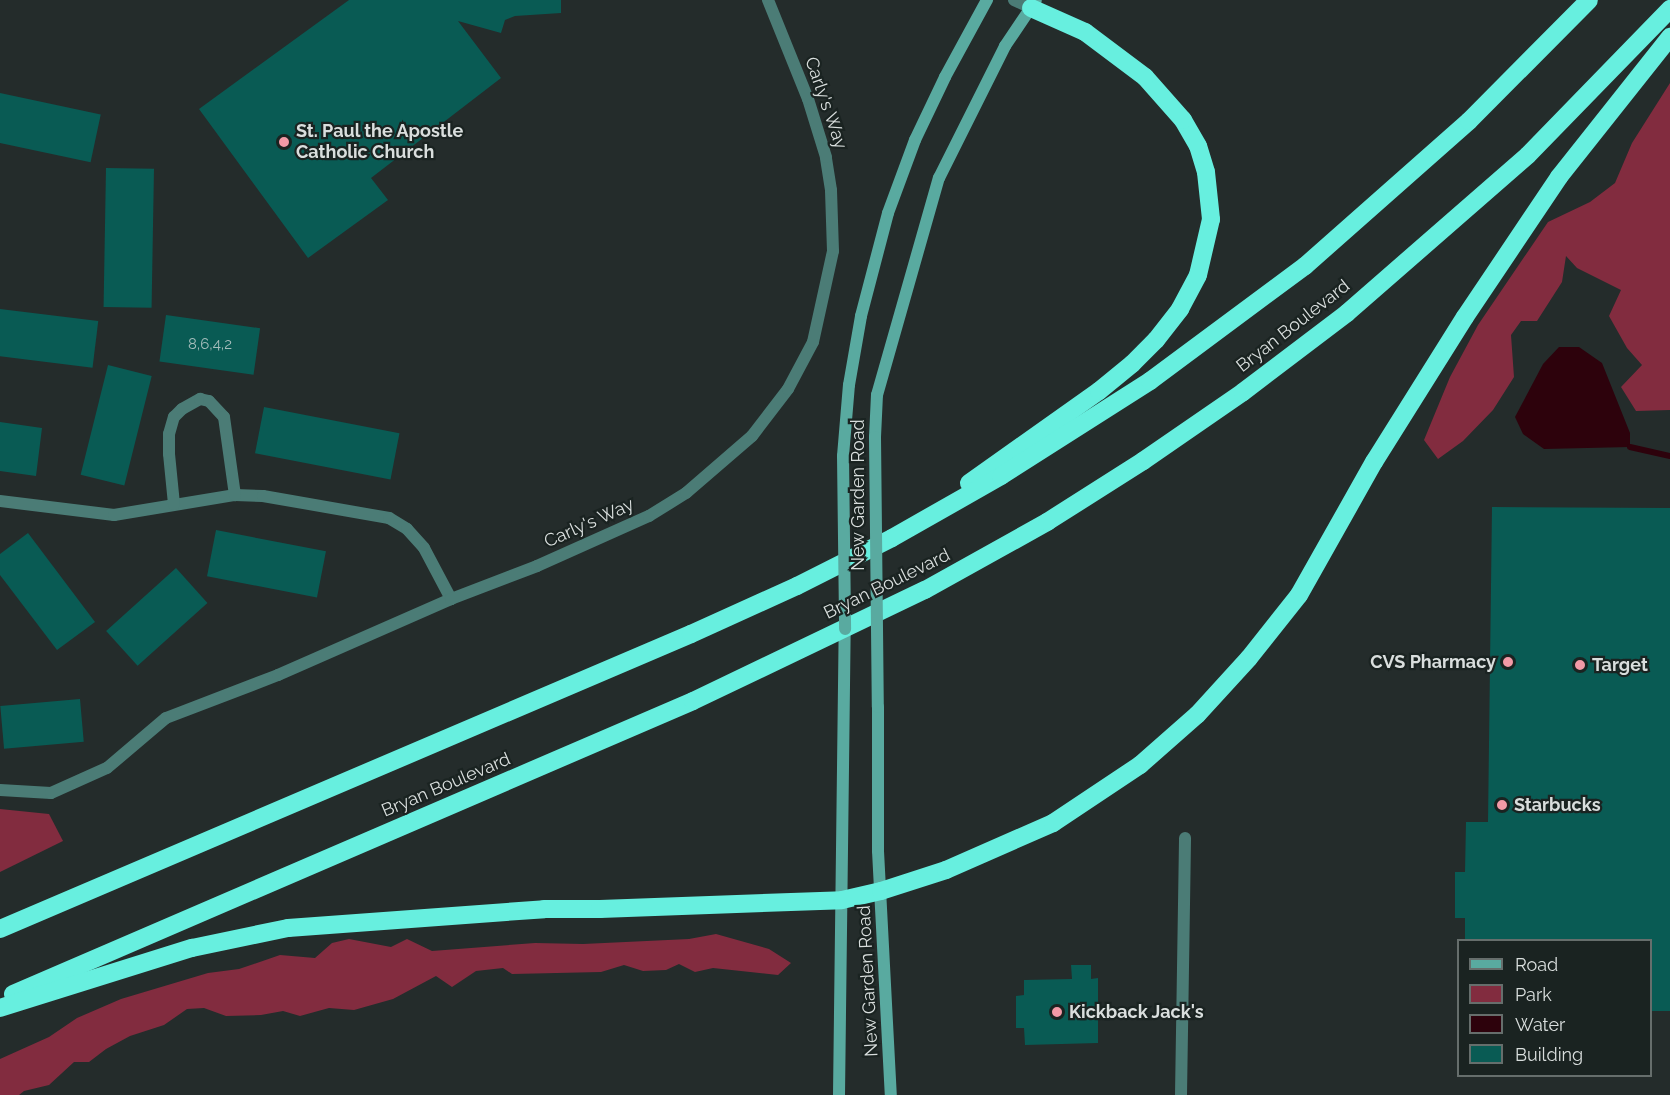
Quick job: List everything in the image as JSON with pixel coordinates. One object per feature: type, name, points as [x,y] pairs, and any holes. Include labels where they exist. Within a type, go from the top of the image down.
[{"type":"highway","name":"Bryan Boulevard","points":[[0,929],[691,634],[797,586],[892,538],[1001,476],[1150,381],[1305,267],[1469,121],[1589,0]]},
{"type":"highway","points":[[892,538],[1099,391],[1132,364],[1156,340],[1180,309],[1198,274],[1206,247],[1211,219],[1210,192],[1198,146],[1183,120],[1144,78],[1085,32],[1027,3]]},
{"type":"highway","name":"Bryan Boulevard","points":[[0,1000],[693,700],[925,590],[1047,522],[1216,411],[1347,313],[1528,155],[1670,9]]},
{"type":"highway","points":[[0,1008],[192,948],[288,928],[544,909],[646,908],[842,900],[882,891],[946,870],[1053,823],[1140,765],[1173,737],[1250,658],[1299,595],[1374,462],[1465,317],[1540,205],[1670,37]]},
{"type":"main road","name":"New Garden Road","points":[[839,1095],[845,720],[843,456],[849,385],[861,316],[888,213],[915,140],[945,77],[987,0]]},
{"type":"main road","name":"New Garden Road","points":[[891,1095],[882,891],[878,851],[875,437],[877,396],[939,178],[1027,3]]},
{"type":"street","name":"Carly's Way","points":[[0,790],[51,793],[107,768],[166,718],[278,675],[451,598],[537,567],[649,516],[686,494],[752,436],[788,389],[813,342],[833,251],[831,190],[826,157],[816,121],[768,0]]},
{"type":"street","points":[[174,504],[169,434],[174,417],[182,409],[200,399],[209,401],[224,417],[235,495]]},
{"type":"street","points":[[0,501],[114,515],[235,495],[263,496],[389,518],[407,529],[424,548],[451,598]]},
{"type":"street","points":[[1181,1095],[1185,838]]},
{"type":"green space","points":[[1670,83],[1670,410],[1636,411],[1621,387],[1642,365],[1627,348],[1609,316],[1621,290],[1577,268],[1566,256],[1562,282],[1537,321],[1521,321],[1511,335],[1514,377],[1493,410],[1463,441],[1438,459],[1424,440],[1450,377],[1478,325],[1548,222],[1590,202],[1615,183],[1632,143]]},
{"type":"green space","points":[[0,809],[49,814],[63,841],[0,872]]},
{"type":"green space","points":[[716,934],[769,949],[791,963],[778,975],[713,968],[695,972],[679,964],[666,970],[643,971],[624,965],[601,972],[512,974],[503,968],[476,971],[452,987],[436,976],[393,999],[354,1010],[329,1008],[300,1016],[283,1011],[261,1015],[226,1016],[204,1008],[187,1009],[164,1025],[130,1036],[106,1049],[89,1062],[74,1062],[49,1085],[24,1091],[19,1095],[0,1095],[0,1059],[49,1037],[77,1018],[121,999],[208,973],[239,969],[280,955],[315,958],[332,943],[349,939],[391,947],[407,939],[432,951],[535,943],[583,944],[689,939]]},
{"type":"water","points":[[1559,347],[1579,347],[1602,363],[1630,433],[1630,447],[1544,449],[1523,434],[1515,417],[1543,364]]},
{"type":"building","name":"St. Paul the Apostle Catholic Church","points":[[349,0],[561,0],[561,13],[515,16],[505,20],[501,33],[458,21],[501,78],[371,178],[388,200],[308,258],[199,109]]},
{"type":"building","points":[[0,93],[101,114],[91,162],[0,143]]},
{"type":"building","points":[[106,168],[154,169],[152,308],[104,307]]},
{"type":"building","points":[[0,309],[98,321],[93,368],[0,356]]},
{"type":"building","points":[[166,315],[260,328],[254,375],[159,362]]},
{"type":"building","points":[[108,365],[152,376],[124,486],[81,475]]},
{"type":"building","points":[[264,407],[399,433],[390,479],[255,453]]},
{"type":"building","points":[[0,422],[42,428],[36,476],[0,471]]},
{"type":"building","name":"Target","points":[[1492,507],[1670,508],[1670,1011],[1652,1011],[1652,939],[1465,939],[1465,918],[1455,918],[1455,872],[1465,872],[1466,822],[1488,822]]},
{"type":"building","points":[[216,530],[326,551],[317,598],[207,576]]},
{"type":"building","points":[[28,533],[95,622],[57,650],[0,575],[0,554]]},
{"type":"building","points":[[176,568],[207,603],[138,666],[106,631]]},
{"type":"building","points":[[80,699],[84,742],[4,749],[0,706]]},
{"type":"building","name":"Kickback Jack's","points":[[1071,965],[1091,965],[1091,979],[1098,978],[1098,1043],[1025,1045],[1024,1028],[1016,1028],[1016,996],[1024,995],[1024,980],[1072,979]]},
{"type":"waterway","points":[[1630,447],[1670,456]]},
{"type":"place","name":"St. Paul the Apostle Catholic Church","points":[[284,142]]},
{"type":"place","name":"CVS Pharmacy","points":[[1508,662]]},
{"type":"place","name":"Target","points":[[1580,665]]},
{"type":"place","name":"Starbucks","points":[[1502,805]]},
{"type":"place","name":"Kickback Jack's","points":[[1057,1012]]}]
